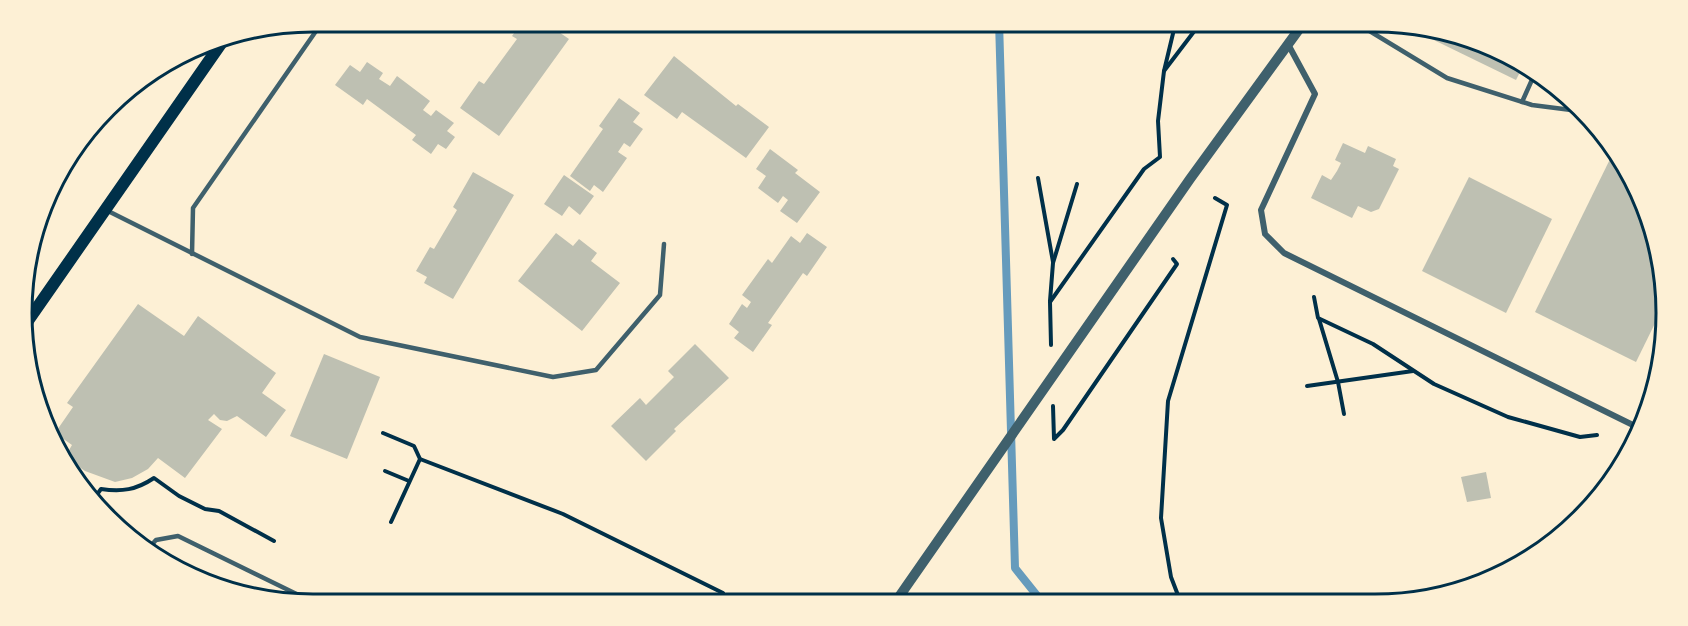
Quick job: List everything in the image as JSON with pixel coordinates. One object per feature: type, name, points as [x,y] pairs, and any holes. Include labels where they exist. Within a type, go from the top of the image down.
[{"type":"main road","points":[[32,315],[218,48]]},
{"type":"street","points":[[901,594],[1190,179],[1298,32]]},
{"type":"street","points":[[1288,46],[1316,94],[1261,210],[1265,234],[1284,253],[1633,425]]},
{"type":"lane","points":[[192,254],[193,208],[315,32]]},
{"type":"lane","points":[[1371,32],[1447,78],[1522,102],[1570,110]]},
{"type":"lane","points":[[1522,102],[1532,80]]},
{"type":"lane","points":[[105,210],[360,337],[553,378],[596,370],[660,295],[664,244]]},
{"type":"lane","points":[[153,544],[156,540],[178,536],[297,594]]},
{"type":"path","points":[[1160,157],[1158,121],[1164,70],[1173,32]]},
{"type":"path","points":[[1164,70],[1193,32]]},
{"type":"path","points":[[1038,178],[1053,263]]},
{"type":"path","points":[[1050,302],[1053,263],[1077,184]]},
{"type":"path","points":[[1178,594],[1171,577],[1161,518],[1168,401],[1227,205],[1215,198]]},
{"type":"path","points":[[1314,297],[1318,318],[1338,382],[1344,414]]},
{"type":"path","points":[[1318,318],[1373,344],[1434,384],[1508,417],[1580,438],[1597,435]]},
{"type":"path","points":[[1307,386],[1414,371]]},
{"type":"path","points":[[383,433],[414,446],[420,459],[563,514],[723,593]]},
{"type":"path","points":[[391,522],[420,459]]},
{"type":"path","points":[[385,471],[410,481]]},
{"type":"path","points":[[97,494],[101,489],[116,491],[138,488],[154,478],[179,496],[205,509],[219,512],[274,541]]},
{"type":"building","points":[[515,32],[559,32],[569,39],[499,136],[460,108],[479,81],[484,84],[517,39],[512,36]]},
{"type":"building","points":[[1426,36],[1465,46],[1500,61],[1520,72],[1516,80]]},
{"type":"building","points":[[674,56],[736,106],[738,104],[769,127],[746,158],[682,112],[677,119],[644,95]]},
{"type":"building","points":[[367,62],[383,73],[379,79],[390,86],[397,76],[430,101],[423,110],[431,116],[436,110],[454,123],[447,131],[455,137],[446,149],[438,144],[431,154],[412,140],[416,135],[367,99],[363,105],[335,85],[350,65],[360,72]]},
{"type":"building","points":[[619,98],[640,113],[633,122],[643,129],[630,147],[624,143],[618,152],[627,158],[603,192],[594,185],[590,191],[570,176],[603,129],[599,126]]},
{"type":"building","points":[[1343,143],[1365,153],[1368,146],[1396,159],[1393,166],[1399,169],[1379,209],[1371,212],[1358,206],[1352,218],[1311,198],[1322,175],[1331,180],[1337,171],[1341,163],[1335,160]]},
{"type":"building","points":[[770,149],[798,170],[795,173],[820,192],[797,223],[780,211],[788,200],[783,196],[778,203],[758,188],[766,176],[756,169]]},
{"type":"building","points":[[1610,159],[1627,188],[1642,223],[1654,276],[1656,321],[1636,362],[1535,312]]},
{"type":"building","points":[[473,172],[514,195],[453,299],[424,283],[427,277],[416,271],[430,247],[434,249],[457,210],[453,207]]},
{"type":"building","points":[[564,175],[594,196],[580,215],[569,206],[562,216],[544,204]]},
{"type":"building","points":[[1469,177],[1552,219],[1506,313],[1422,271]]},
{"type":"building","points":[[556,233],[573,246],[579,239],[597,253],[591,261],[620,283],[582,331],[518,281]]},
{"type":"building","points":[[807,233],[827,247],[807,276],[803,273],[768,323],[772,325],[753,352],[734,338],[739,332],[729,324],[742,304],[747,308],[751,302],[742,295],[768,259],[772,263],[791,236],[800,243]]},
{"type":"building","points":[[138,304],[184,336],[198,316],[276,373],[262,393],[286,410],[266,437],[237,416],[227,421],[220,420],[214,414],[208,420],[222,429],[185,478],[158,458],[148,469],[132,478],[115,482],[85,471],[76,465],[69,454],[72,445],[60,437],[57,430],[73,407],[67,403]]},
{"type":"building","points":[[695,344],[729,378],[674,429],[676,431],[646,461],[611,426],[640,398],[646,405],[674,377],[668,371]]},
{"type":"building","points":[[324,354],[380,377],[347,459],[290,436]]},
{"type":"building","points":[[1486,472],[1491,498],[1467,502],[1461,477]]},
{"type":"waterway","points":[[999,32],[1015,568],[1036,594]]}]
